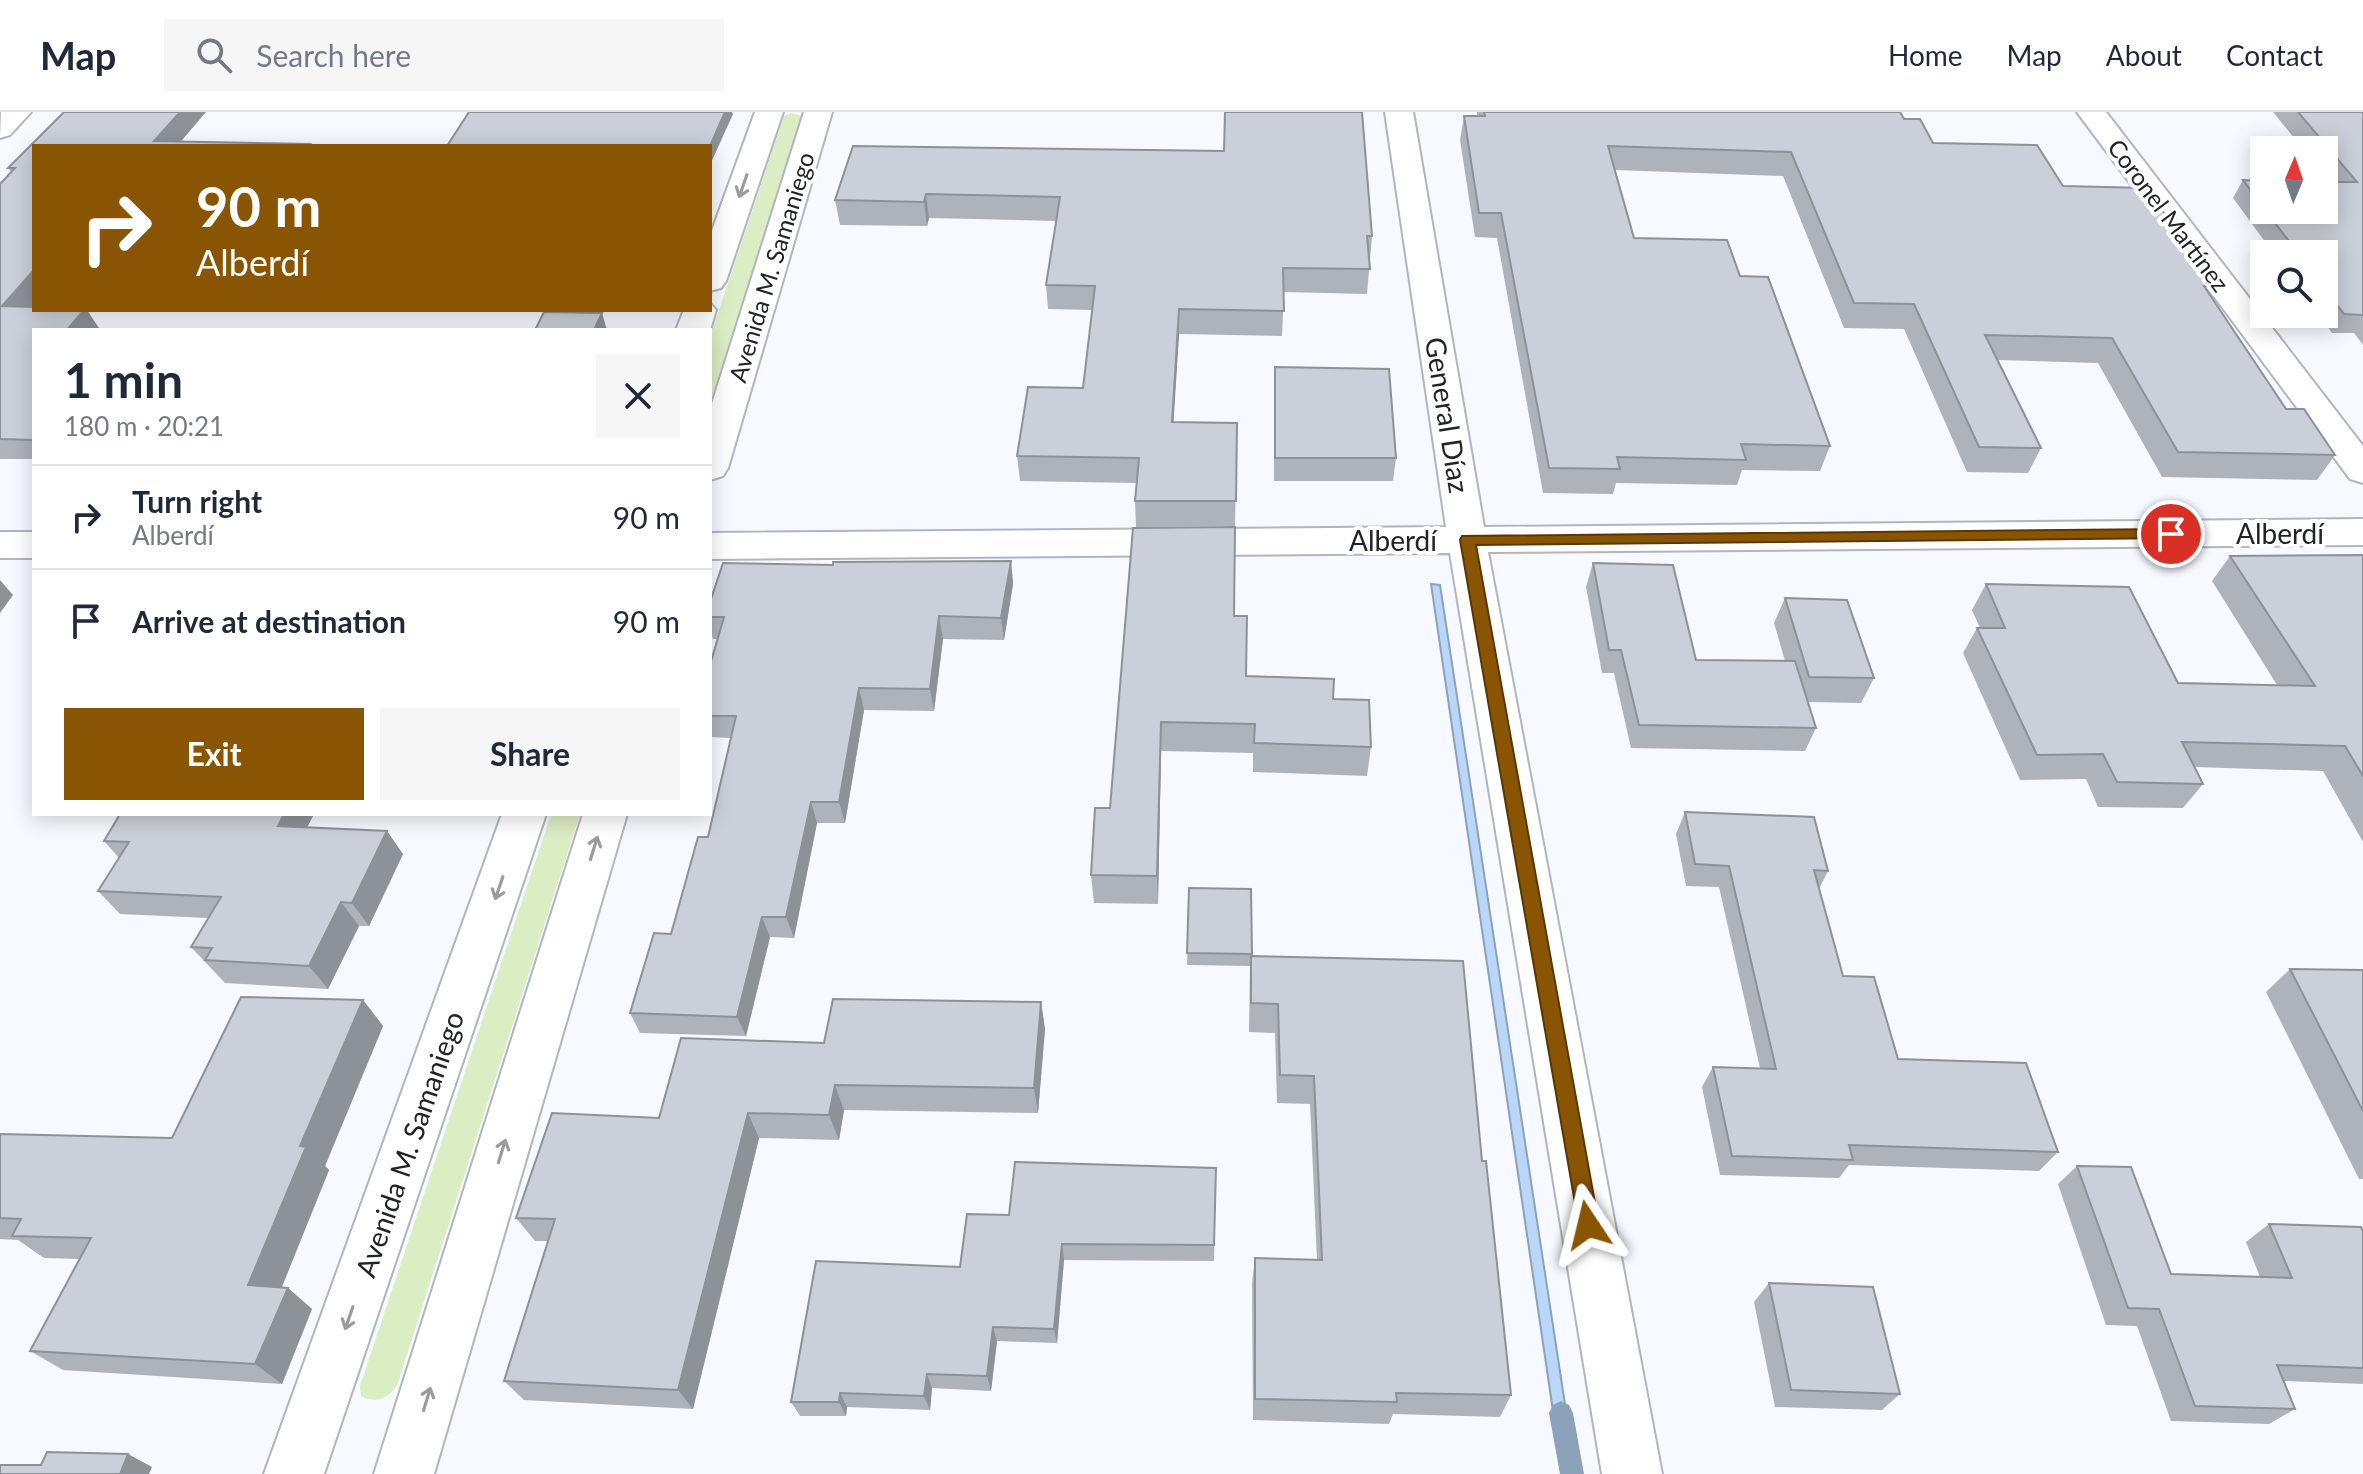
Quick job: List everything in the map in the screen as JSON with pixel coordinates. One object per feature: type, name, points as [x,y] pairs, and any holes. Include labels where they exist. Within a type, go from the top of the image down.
[{"type":"street","points":[[0,129],[17,112]]},
{"type":"street","name":"Avenida M. Samaniego","points":[[712,275],[769,112]]},
{"type":"street","name":"Avenida M. Samaniego","points":[[712,461],[818,112]]},
{"type":"street","name":"General Díaz","points":[[1399,112],[1467,540],[1632,1474]]},
{"type":"street","name":"Coronel Martínez","points":[[2091,112],[2363,471]]},
{"type":"street","name":"Alberdí","points":[[712,546],[2363,532]]},
{"type":"street","points":[[0,545],[32,545]]},
{"type":"street","name":"Avenida M. Samaniego","points":[[294,1474],[523,816]]},
{"type":"street","points":[[404,1474],[604,816]]},
{"type":"green space","points":[[791,113],[802,116],[712,397],[712,331],[784,116]]},
{"type":"green space","points":[[550,816],[579,816],[397,1386],[381,1399],[372,1400],[361,1396],[360,1386]]},
{"type":"water","points":[[1431,584],[1440,585],[1570,1437],[1557,1438]]},
{"type":"building","points":[[64,112],[180,112],[154,141],[310,144],[32,144]]},
{"type":"building","points":[[469,112],[725,112],[711,144],[448,144]]},
{"type":"building","points":[[1225,112],[1362,112],[1372,236],[1367,236],[1370,269],[1283,268],[1284,311],[1179,309],[1172,422],[1237,423],[1236,501],[1135,501],[1139,458],[1017,456],[1028,387],[1083,388],[1095,286],[1046,285],[1060,197],[926,194],[924,202],[835,200],[853,146],[1224,151]]},
{"type":"building","points":[[1484,112],[1900,112],[1904,119],[1920,119],[1933,143],[2037,145],[2063,186],[2147,188],[2214,286],[2204,286],[2286,409],[2304,409],[2335,455],[2178,452],[2112,338],[1985,335],[2041,448],[1979,447],[1914,304],[1854,303],[1791,152],[1608,146],[1634,238],[1727,240],[1740,276],[1768,277],[1830,446],[1741,444],[1746,460],[1617,457],[1620,469],[1549,468],[1501,213],[1479,213],[1464,116],[1485,116]]},
{"type":"building","points":[[2298,112],[2363,112],[2363,315],[2344,314],[2338,306],[2338,240],[2288,240],[2276,224],[2338,224],[2338,182],[2357,182],[2338,159],[2338,136],[2318,136]]},
{"type":"building","points":[[32,144],[32,272],[2,306],[32,307],[32,312],[82,312],[69,328],[32,328],[32,440],[0,439],[0,184],[15,168],[8,168]]},
{"type":"building","points":[[544,312],[602,313],[595,328],[536,328]]},
{"type":"building","points":[[1275,367],[1389,369],[1396,458],[1275,458]]},
{"type":"building","points":[[1235,527],[1234,616],[1247,616],[1246,676],[1334,679],[1333,699],[1369,700],[1371,747],[1254,743],[1255,724],[1161,722],[1157,876],[1091,875],[1095,808],[1110,808],[1133,528]]},
{"type":"building","points":[[2363,555],[2363,776],[2345,746],[2182,742],[2203,784],[2117,782],[2103,754],[2037,755],[1977,628],[2005,628],[1986,584],[2129,587],[2178,683],[2315,686],[2230,556]]},
{"type":"building","points":[[1011,561],[1001,618],[939,616],[930,689],[859,688],[839,802],[811,802],[786,917],[762,917],[737,1017],[630,1013],[654,933],[671,934],[698,837],[708,837],[736,716],[712,716],[712,658],[724,617],[712,617],[712,596],[723,563],[833,565],[833,562]]},
{"type":"building","points":[[1593,563],[1673,565],[1696,660],[1795,661],[1816,728],[1639,725],[1621,650],[1609,650]]},
{"type":"building","points":[[1785,598],[1847,600],[1874,678],[1809,677]]},
{"type":"building","points":[[1685,812],[1814,817],[1828,871],[1814,870],[1843,976],[1874,977],[1898,1059],[2026,1063],[2058,1152],[1849,1145],[1853,1160],[1732,1156],[1713,1067],[1776,1069],[1729,866],[1695,864]]},
{"type":"building","points":[[119,816],[283,816],[278,826],[387,831],[352,903],[341,902],[309,966],[205,960],[212,948],[191,947],[221,897],[98,891],[129,842],[104,841]]},
{"type":"building","points":[[1189,888],[1251,889],[1252,954],[1187,953]]},
{"type":"building","points":[[1251,956],[1463,961],[1482,1161],[1486,1161],[1511,1395],[1396,1393],[1397,1402],[1255,1399],[1255,1258],[1322,1260],[1314,1076],[1280,1075],[1278,1004],[1251,1003]]},
{"type":"building","points":[[2290,969],[2363,970],[2363,1111]]},
{"type":"building","points":[[241,997],[363,1000],[300,1146],[306,1147],[248,1285],[288,1288],[255,1364],[30,1351],[91,1238],[12,1236],[21,1219],[0,1218],[0,1134],[172,1138]]},
{"type":"building","points":[[833,999],[1041,1002],[1034,1088],[835,1085],[829,1115],[748,1113],[678,1390],[504,1381],[555,1219],[516,1218],[552,1113],[659,1118],[681,1038],[824,1043]]},
{"type":"building","points":[[1015,1162],[1216,1168],[1214,1245],[1062,1244],[1054,1329],[993,1327],[987,1376],[927,1374],[924,1396],[840,1393],[839,1402],[791,1402],[816,1261],[960,1267],[967,1214],[1009,1215]]},
{"type":"building","points":[[2077,1166],[2131,1167],[2171,1274],[2292,1278],[2269,1224],[2361,1227],[2363,1368],[2277,1365],[2295,1409],[2195,1406],[2159,1309],[2128,1308]]},
{"type":"building","points":[[1769,1283],[1873,1287],[1900,1394],[1791,1390]]},
{"type":"building","points":[[47,1452],[128,1454],[120,1474],[0,1474],[0,1465],[41,1465]]},
{"type":"waterway","points":[[1561,1413],[1572,1474]]},
{"type":"route","points":[[1588,1225],[1467,540],[2171,534]]}]
